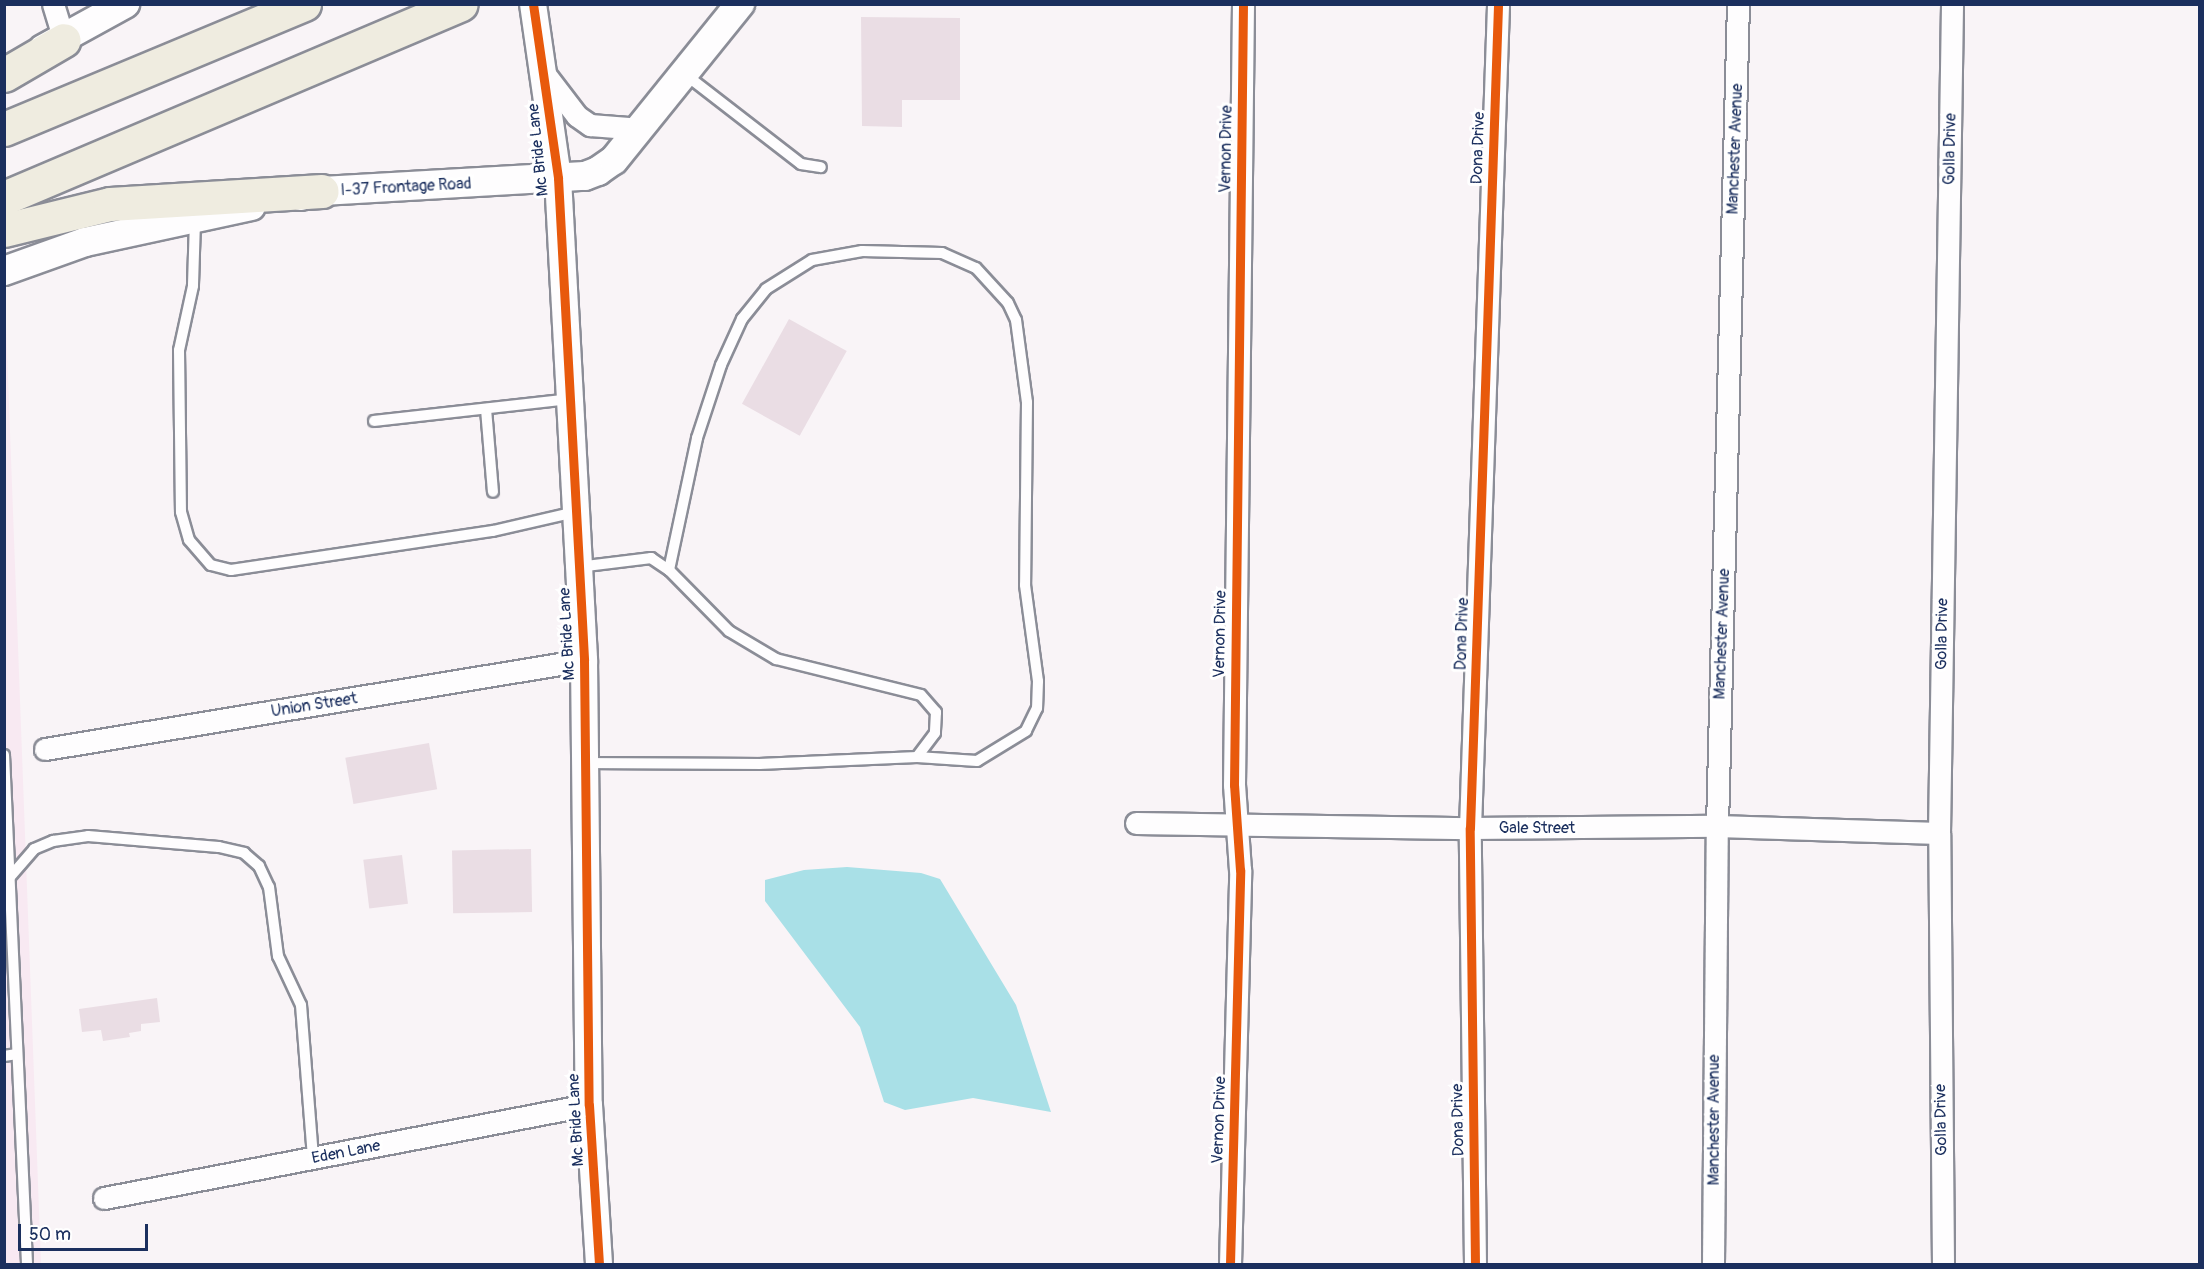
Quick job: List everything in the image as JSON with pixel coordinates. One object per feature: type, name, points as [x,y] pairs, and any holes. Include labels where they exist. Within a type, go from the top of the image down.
[{"type":"highway","points":[[4,129],[304,4]]},
{"type":"highway","points":[[4,198],[460,4]]},
{"type":"highway","points":[[4,75],[64,40]]},
{"type":"highway","points":[[4,230],[110,204],[322,191]]},
{"type":"main road","points":[[4,65],[64,40],[125,4]]},
{"type":"main road","name":"I-37 Frontage Road","points":[[4,271],[85,242],[322,191],[585,176],[598,171],[614,160],[686,75],[740,4]]},
{"type":"street","points":[[53,4],[64,40]]},
{"type":"street","name":"Mc Bride Lane","points":[[534,4],[558,178],[574,512],[584,660],[589,1105],[599,1264]]},
{"type":"street","name":"Vernon Drive","points":[[1230,1264],[1240,870],[1236,822],[1243,4]]},
{"type":"street","name":"Dona Drive","points":[[1475,1264],[1470,828],[1498,4]]},
{"type":"street","name":"Manchester Avenue","points":[[1713,1264],[1717,826],[1738,4]]},
{"type":"street","name":"Golla Drive","points":[[1943,1264],[1939,833],[1952,4]]},
{"type":"street","points":[[544,73],[577,116],[590,125],[640,129]]},
{"type":"street","name":"Union Street","points":[[45,749],[584,660]]},
{"type":"street","name":"Gale Street","points":[[1136,823],[1236,822],[1470,828],[1717,826],[1939,833]]},
{"type":"street","name":"Eden Lane","points":[[104,1198],[589,1105]]},
{"type":"lane","points":[[686,75],[801,164],[820,167]]},
{"type":"lane","points":[[195,218],[193,286],[179,350],[180,512],[189,540],[204,560],[231,570],[494,531],[574,512]]},
{"type":"lane","points":[[585,763],[759,764],[917,756],[977,761],[1008,746],[1026,731],[1037,708],[1038,681],[1025,585],[1027,402],[1016,320],[1008,303],[976,267],[942,253],[862,251],[812,260],[766,289],[742,319],[721,365],[697,438],[669,570]]},
{"type":"lane","points":[[374,421],[569,399]]},
{"type":"lane","points":[[486,409],[493,492]]},
{"type":"lane","points":[[578,567],[651,558],[669,570],[729,631],[776,659],[921,694],[936,712],[935,733],[917,756]]},
{"type":"lane","points":[[4,755],[27,1264]]},
{"type":"lane","points":[[10,877],[34,849],[53,841],[88,836],[219,847],[244,853],[259,866],[269,886],[278,956],[301,1005],[313,1158]]},
{"type":"lane","points":[[4,1056],[17,1054]]},
{"type":"shaded area","points":[[5,297],[41,1264],[5,1264]]},
{"type":"water","points":[[847,867],[921,873],[940,879],[1016,1005],[1051,1112],[973,1098],[905,1110],[884,1102],[860,1027],[765,901],[765,880],[804,870]]},
{"type":"building","points":[[861,17],[960,18],[960,100],[902,100],[902,127],[862,126]]},
{"type":"building","points":[[789,319],[847,351],[800,436],[742,404]]},
{"type":"building","points":[[429,743],[437,789],[353,804],[345,758]]},
{"type":"building","points":[[531,849],[532,912],[453,913],[452,850]]},
{"type":"building","points":[[402,855],[408,904],[369,908],[363,860]]},
{"type":"building","points":[[157,998],[160,1022],[141,1024],[141,1031],[129,1033],[130,1037],[103,1041],[101,1030],[82,1032],[79,1009]]},
{"type":"cycle path","points":[[533,4],[558,178],[584,660],[589,1105],[599,1264]]},
{"type":"cycle path","points":[[1230,1264],[1240,870],[1234,785],[1243,4]]},
{"type":"cycle path","points":[[1475,1264],[1470,828],[1498,4]]}]
